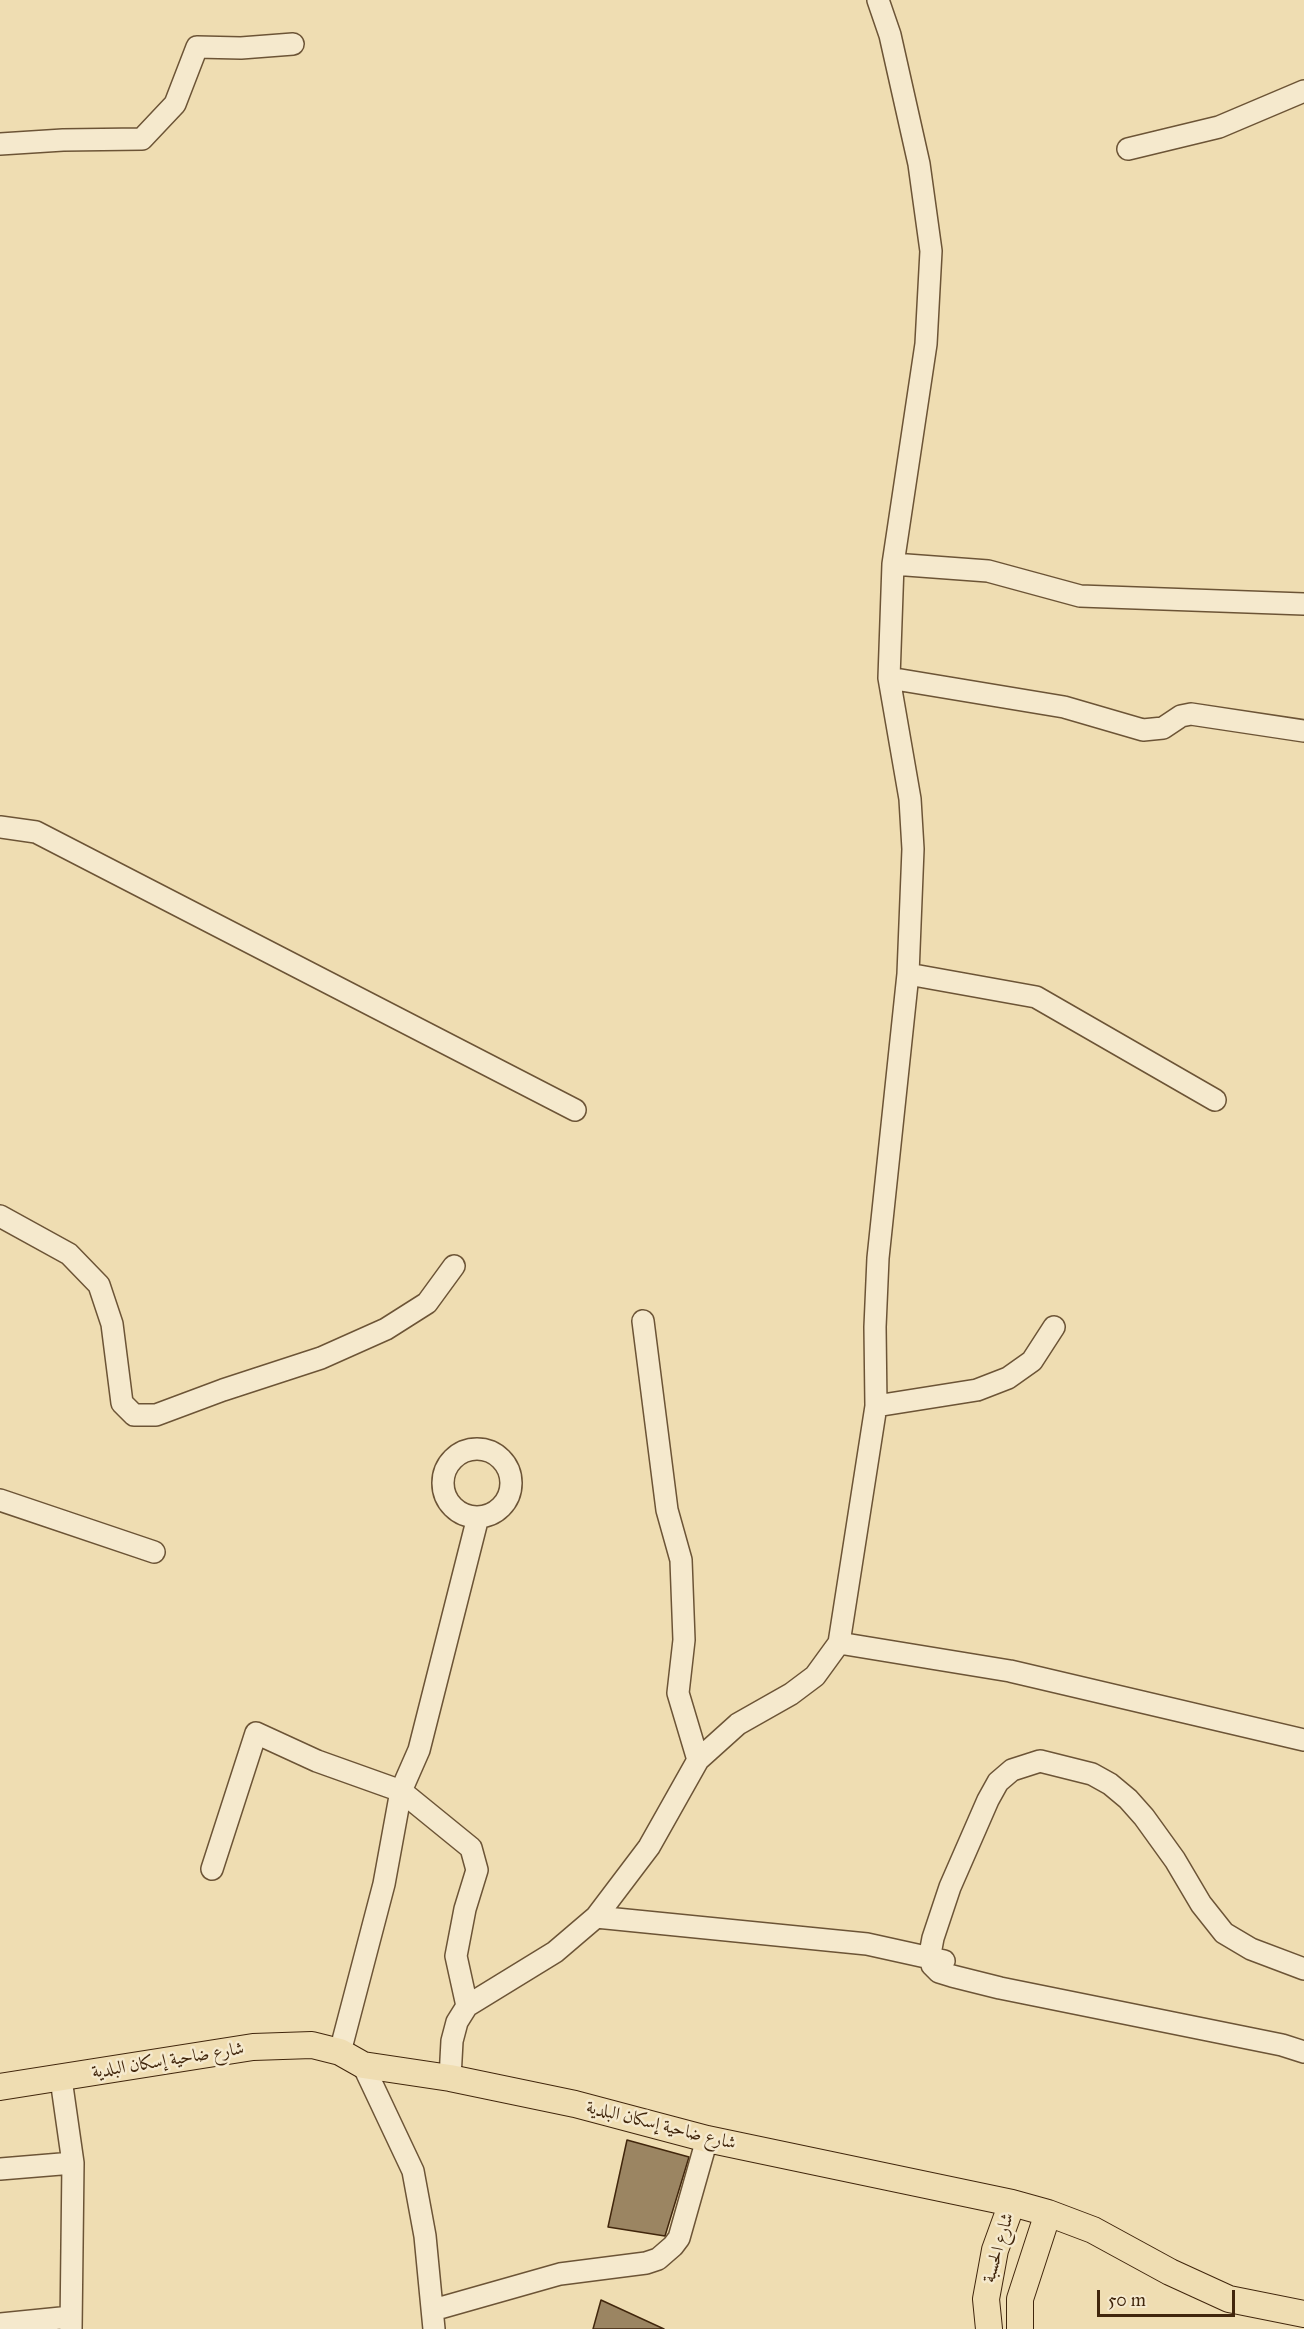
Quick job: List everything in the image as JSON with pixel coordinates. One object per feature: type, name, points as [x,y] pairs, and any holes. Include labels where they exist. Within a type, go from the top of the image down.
[{"type":"main road","name":"شارع ضاحية إسكان البلدية","points":[[0,2087],[253,2047],[312,2045],[339,2052],[363,2065],[450,2078],[575,2104],[707,2139],[1012,2203],[1048,2213],[1093,2230],[1170,2272],[1229,2298],[1304,2314]]},
{"type":"main road","name":"شارع الحسبة","points":[[989,2329],[986,2300],[995,2250],[1012,2203]]},
{"type":"main road","name":"شارع الحسبة","points":[[1020,2329],[1020,2299],[1048,2213]]},
{"type":"street","points":[[450,2078],[457,2022],[467,2007],[555,1952],[596,1917],[649,1847],[698,1760],[738,1724],[791,1694],[815,1676],[839,1643],[876,1406],[875,1327],[878,1258],[908,974],[913,849],[910,799],[890,678],[893,564],[926,345],[931,251],[919,164],[890,35],[878,0]]},
{"type":"street","points":[[0,144],[142,139],[175,104],[196,47],[241,48],[293,44]]},
{"type":"street","points":[[1128,149],[1219,127],[1304,91]]},
{"type":"street","points":[[893,564],[988,572],[1080,596],[1304,604]]},
{"type":"street","points":[[890,678],[1064,707],[1143,730],[1163,728],[1191,714],[1304,731]]},
{"type":"street","points":[[0,827],[36,832],[575,1110]]},
{"type":"street","points":[[908,974],[1036,997],[1215,1100]]},
{"type":"street","points":[[0,1216],[69,1254],[99,1285],[112,1324],[122,1403],[134,1415],[156,1415],[321,1358],[386,1329],[427,1304],[454,1266]]},
{"type":"street","points":[[643,1321],[667,1510],[681,1560],[684,1640],[678,1693],[698,1760]]},
{"type":"street","points":[[876,1406],[977,1390],[1008,1378],[1032,1361],[1054,1327]]},
{"type":"street","points":[[0,1500],[154,1552]]},
{"type":"street","points":[[339,2052],[384,1884],[401,1791],[419,1750],[477,1517]]},
{"type":"street","points":[[839,1643],[1010,1671],[1304,1740]]},
{"type":"street","points":[[212,1869],[256,1733],[317,1761],[401,1791],[471,1848],[477,1870],[465,1909],[456,1956],[467,2007]]},
{"type":"street","points":[[1304,1969],[1251,1949],[1224,1933],[1201,1904],[1175,1860],[1144,1817],[1110,1784],[1092,1774],[1040,1761],[1012,1770],[998,1782],[988,1800],[975,1826],[941,1913],[933,1938],[931,1959],[932,1965],[939,1972],[1000,1988],[1282,2045],[1304,2052]]},
{"type":"street","points":[[596,1917],[867,1944],[1304,2044]]},
{"type":"street","points":[[363,2065],[412,2171],[425,2236],[434,2319],[560,2274],[646,2263],[658,2259],[673,2246],[678,2238],[707,2139]]},
{"type":"street","points":[[0,2324],[71,2323],[73,2163],[61,2079]]},
{"type":"street","points":[[0,2169],[73,2163]]},
{"type":"building","points":[[627,2140],[689,2157],[665,2236],[608,2227]]},
{"type":"building","points":[[601,2300],[664,2329],[593,2329]]}]
